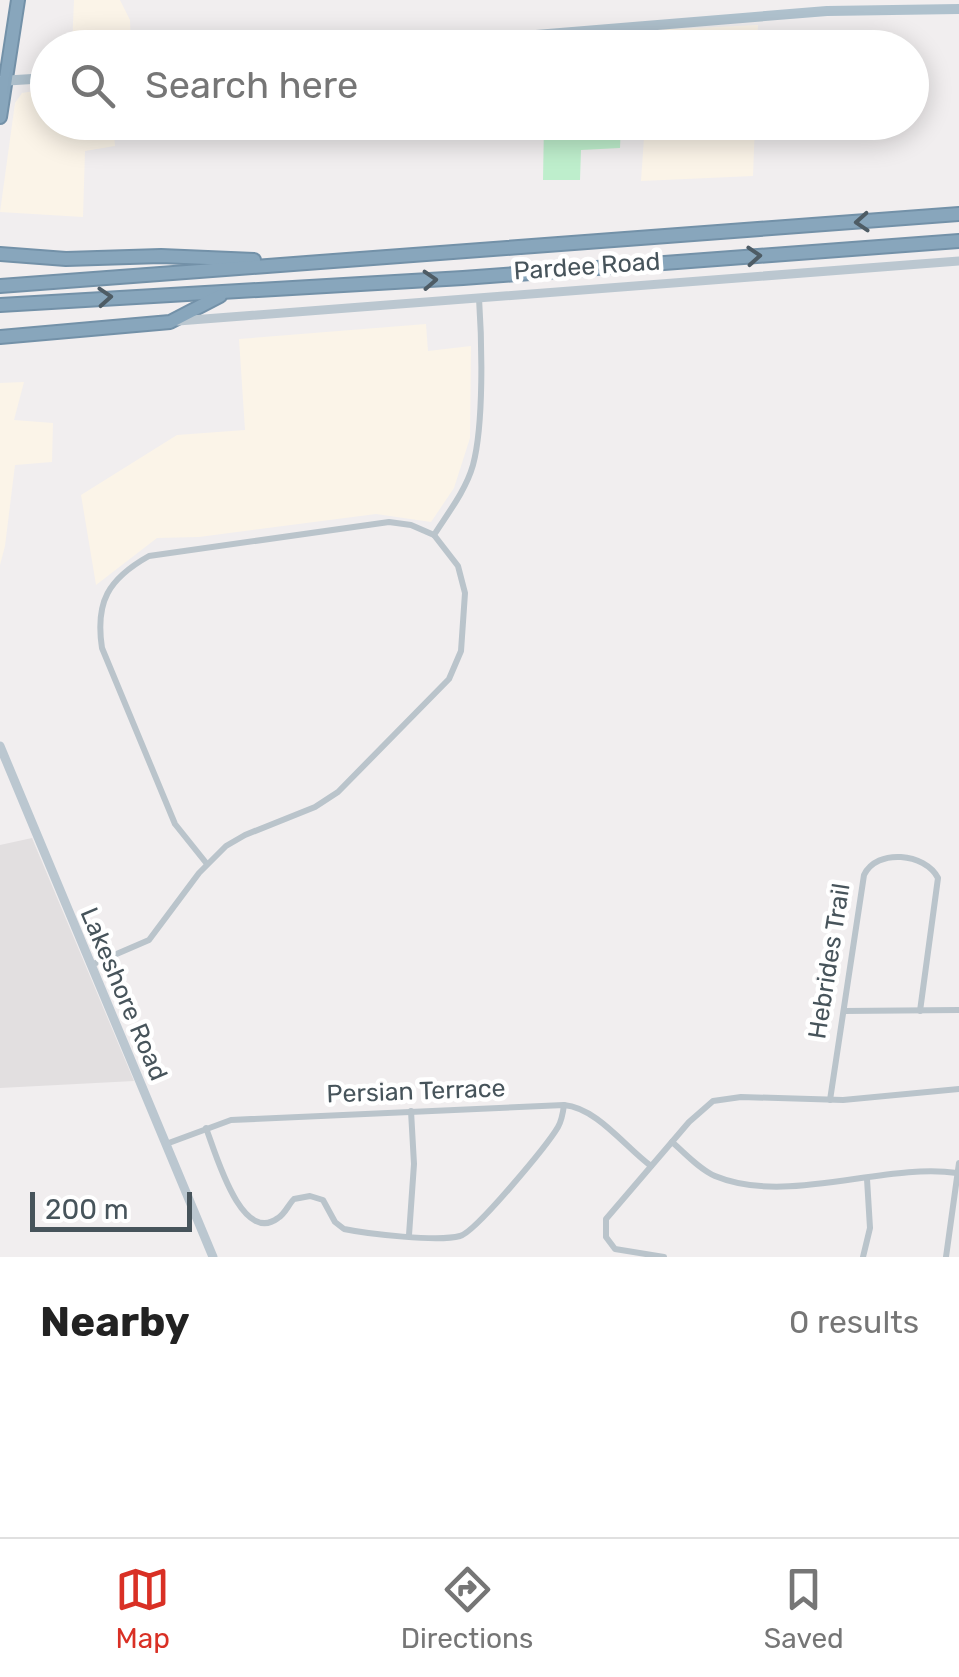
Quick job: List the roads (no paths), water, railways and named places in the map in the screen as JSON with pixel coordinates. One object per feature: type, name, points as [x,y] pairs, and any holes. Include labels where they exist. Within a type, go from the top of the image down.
[{"type":"highway","points":[[0,117],[18,0]]},
{"type":"highway","points":[[4,286],[959,214]]},
{"type":"highway","points":[[4,304],[463,278],[959,241]]},
{"type":"highway","points":[[0,254],[48,259],[161,256],[302,262]]},
{"type":"highway","points":[[175,320],[210,311],[256,289]]},
{"type":"highway","name":"Pardee Road","points":[[0,334],[175,320]]},
{"type":"main road","points":[[596,30],[827,11],[959,10]]},
{"type":"main road","points":[[3,81],[30,79]]},
{"type":"street","name":"Pardee Road","points":[[175,320],[210,311],[478,297],[959,261]]},
{"type":"street","points":[[434,535],[466,481],[476,446],[481,328],[478,297]]},
{"type":"street","points":[[91,966],[149,940],[207,864],[236,839],[327,801],[449,679],[462,651],[464,593],[458,566],[434,535],[411,525],[390,522],[149,556],[118,578],[102,605],[98,624],[102,648],[175,824],[207,864]]},
{"type":"street","name":"Lakeshore Road","points":[[0,746],[213,1257]]},
{"type":"street","name":"Hebrides Trail","points":[[830,1100],[864,875],[870,864],[888,857],[927,864],[938,878],[920,1011]]},
{"type":"street","points":[[844,1011],[959,1010]]},
{"type":"street","points":[[664,1257],[615,1249],[604,1232],[608,1216],[708,1105],[723,1098],[830,1100],[959,1089]]},
{"type":"street","points":[[206,1128],[248,1218],[271,1222],[294,1199],[310,1196],[323,1200],[335,1222],[344,1229],[409,1235],[445,1238],[468,1232],[544,1147],[560,1125],[564,1105],[589,1114],[651,1166]]},
{"type":"street","name":"Persian Terrace","points":[[165,1144],[231,1120],[564,1105]]},
{"type":"street","points":[[409,1235],[414,1164],[411,1112]]},
{"type":"street","points":[[672,1142],[709,1173],[734,1182],[790,1185],[957,1173]]},
{"type":"street","points":[[946,1257],[959,1162]]},
{"type":"street","points":[[862,1257],[870,1213],[868,1179]]}]
